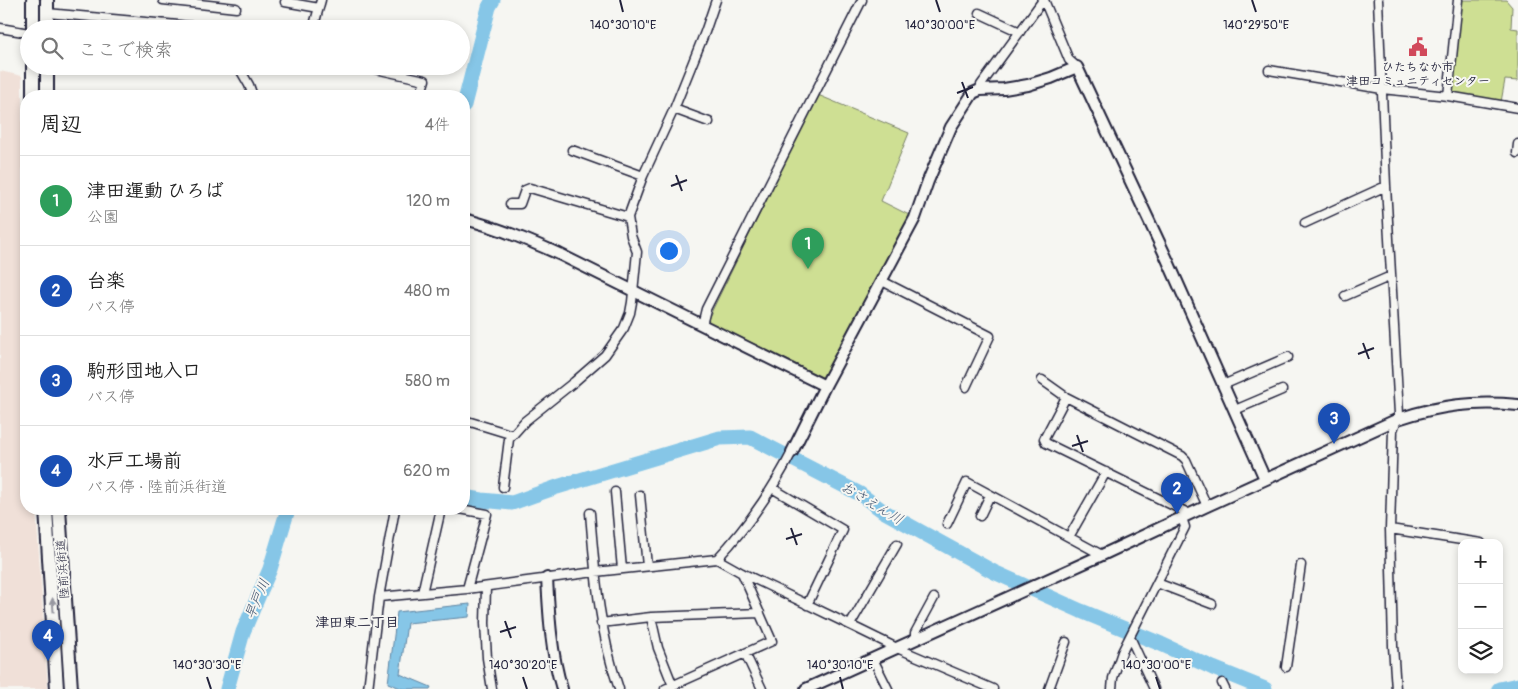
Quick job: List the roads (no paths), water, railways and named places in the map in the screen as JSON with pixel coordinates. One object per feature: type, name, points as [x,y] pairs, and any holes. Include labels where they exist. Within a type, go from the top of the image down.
[{"type":"highway","points":[[33,0],[33,20]]},
{"type":"highway","points":[[47,0],[47,20]]},
{"type":"highway","points":[[33,75],[33,90]]},
{"type":"highway","points":[[47,75],[47,90]]},
{"type":"highway","name":"陸前浜街道","points":[[46,515],[57,689]]},
{"type":"highway","name":"陸前浜街道","points":[[59,515],[71,689]]},
{"type":"street","points":[[163,0],[236,8]]},
{"type":"street","points":[[316,20],[321,0]]},
{"type":"street","points":[[504,487],[510,439],[513,434],[525,421],[605,355],[624,328],[630,313],[634,290],[637,252],[631,236],[628,217],[674,109],[716,0]]},
{"type":"street","points":[[702,325],[706,309],[862,0]]},
{"type":"street","points":[[980,90],[981,85],[1044,0]]},
{"type":"street","points":[[1044,0],[1069,60],[1077,67],[1167,259],[1265,479]]},
{"type":"street","points":[[1378,0],[1399,414],[1393,430],[1390,529],[1396,689]]},
{"type":"street","points":[[1448,96],[1458,0]]},
{"type":"street","points":[[286,2],[319,8]]},
{"type":"street","points":[[47,13],[126,20]]},
{"type":"street","points":[[979,13],[1020,32]]},
{"type":"street","points":[[0,28],[20,31]]},
{"type":"street","points":[[717,559],[732,544],[772,488],[785,465],[915,218],[928,181],[951,127],[973,93],[980,90],[1028,85],[1077,67]]},
{"type":"street","points":[[1269,70],[1518,108]]},
{"type":"street","points":[[243,75],[251,90]]},
{"type":"street","points":[[402,75],[425,80],[422,90]]},
{"type":"street","points":[[674,109],[710,122]]},
{"type":"street","points":[[1517,153],[1518,144]]},
{"type":"street","points":[[572,150],[644,176]]},
{"type":"street","points":[[1305,223],[1386,186]]},
{"type":"street","points":[[510,204],[520,204],[526,190],[530,188],[628,217]]},
{"type":"street","points":[[470,220],[523,238],[559,254],[825,386]]},
{"type":"street","points":[[1345,296],[1391,276]]},
{"type":"street","points":[[882,281],[990,336],[966,387]]},
{"type":"street","points":[[1223,385],[1288,357]]},
{"type":"street","points":[[1042,380],[1066,396],[1182,456],[1186,460],[1207,506]]},
{"type":"street","points":[[1235,410],[1282,390]]},
{"type":"street","points":[[1066,396],[1044,439],[1046,443],[1184,511],[1185,516],[1185,527],[1122,652],[1113,678],[1112,689]]},
{"type":"street","points":[[806,689],[1398,419],[1424,411],[1468,403],[1491,402],[1518,405]]},
{"type":"street","points":[[470,422],[513,434]]},
{"type":"street","points":[[1069,537],[1106,472]]},
{"type":"street","points":[[947,524],[967,482],[1102,555]]},
{"type":"street","points":[[772,488],[843,530],[807,605]]},
{"type":"street","points":[[615,492],[622,569]]},
{"type":"street","points":[[640,495],[647,566]]},
{"type":"street","points":[[980,516],[990,495]]},
{"type":"street","points":[[467,589],[487,514],[470,511]]},
{"type":"street","points":[[590,513],[601,622],[608,655],[619,689]]},
{"type":"street","points":[[368,689],[379,598],[394,515]]},
{"type":"street","points":[[422,593],[440,515]]},
{"type":"street","points":[[1390,529],[1458,539]]},
{"type":"street","points":[[850,626],[897,544]]},
{"type":"street","points":[[379,598],[717,559],[850,626],[993,689]]},
{"type":"street","points":[[1286,667],[1302,565]]},
{"type":"street","points":[[651,617],[669,687],[772,641],[742,573]]},
{"type":"street","points":[[547,578],[549,622],[562,689]]},
{"type":"street","points":[[1157,583],[1212,604]]},
{"type":"street","points":[[486,587],[485,623],[487,658],[492,689]]},
{"type":"street","points":[[916,638],[915,633],[934,598]]},
{"type":"street","points":[[601,622],[651,617],[760,614]]},
{"type":"street","points":[[1130,637],[1154,689]]},
{"type":"street","points":[[1049,689],[1066,642]]},
{"type":"street","points":[[745,654],[762,689]]},
{"type":"street","points":[[873,659],[888,689]]},
{"type":"water","points":[[470,604],[469,617],[407,623],[400,674],[431,687],[430,689],[403,689],[388,683],[397,612]]},
{"type":"waterway","name":"早戸川","points":[[468,90],[489,7],[493,0]]},
{"type":"waterway","name":"おさえん川","points":[[470,498],[512,503],[557,487],[720,438],[750,437],[860,494],[883,511],[994,572],[1265,689]]},
{"type":"waterway","name":"早戸川","points":[[227,689],[243,632],[270,569],[286,515]]},
{"type":"waterway","name":"おさえん川","points":[[1499,689],[1518,685]]},
{"type":"place","name":"ひたちなか市 津田コミュニティセンター","points":[[1418,47]]},
{"type":"place","name":"津田運動 ひろば","points":[[808,269]]},
{"type":"place","name":"駒形団地入口","points":[[1334,444]]},
{"type":"place","name":"台楽","points":[[1177,514]]},
{"type":"place","name":"水戸工場前","points":[[48,661]]},
{"type":"district","name":"津田東二丁目","points":[[357,622]]}]
